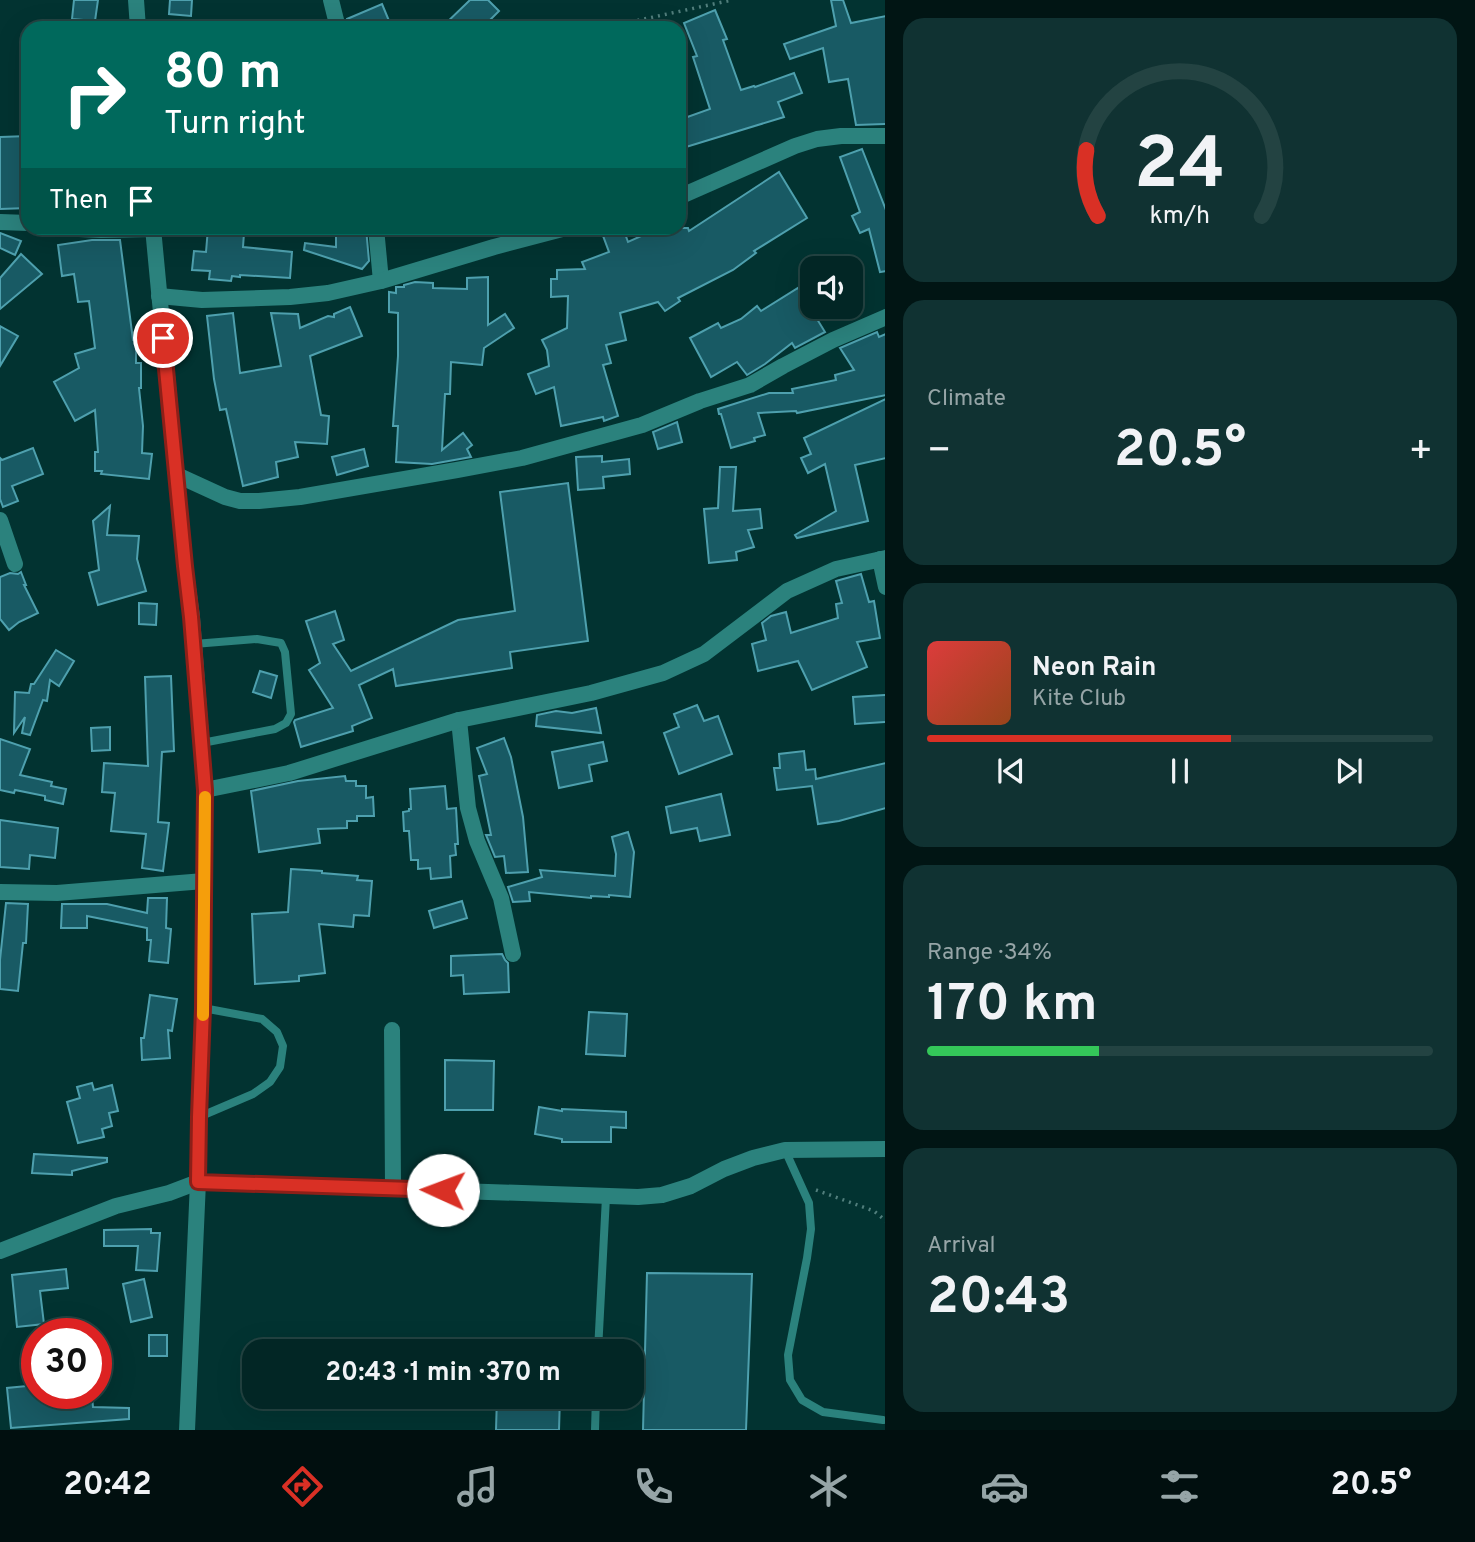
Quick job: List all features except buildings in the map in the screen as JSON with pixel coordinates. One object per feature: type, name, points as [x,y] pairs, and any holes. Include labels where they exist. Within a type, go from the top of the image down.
[{"type":"street","points":[[135,0],[137,21]]},
{"type":"street","points":[[331,0],[336,21]]},
{"type":"street","points":[[686,194],[806,142],[841,136],[885,136]]},
{"type":"street","points":[[0,222],[21,223]]},
{"type":"street","points":[[154,235],[194,644],[205,790],[203,1008],[187,1430]]},
{"type":"street","points":[[377,235],[381,281]]},
{"type":"street","points":[[159,296],[202,300],[328,293],[381,281],[539,235]]},
{"type":"street","points":[[177,475],[225,497],[240,501],[259,501],[300,497],[522,457],[642,425],[700,401],[750,385],[833,340],[885,317]]},
{"type":"street","points":[[0,520],[15,564]]},
{"type":"street","points":[[205,790],[289,774],[459,720],[591,693],[663,673],[704,654],[787,591],[836,569],[882,558],[885,587]]},
{"type":"street","points":[[459,720],[468,808],[477,841],[501,898],[513,954]]},
{"type":"street","points":[[0,892],[57,893],[204,881]]},
{"type":"street","points":[[392,1030],[393,1188]]},
{"type":"street","points":[[0,1251],[116,1206],[169,1193],[198,1182],[638,1197],[662,1195],[691,1186],[733,1166],[785,1150],[885,1149]]},
{"type":"lane","points":[[194,644],[257,639],[281,643],[285,652],[291,714],[286,723],[275,729],[202,743]]},
{"type":"lane","points":[[199,1117],[253,1094],[270,1082],[280,1067],[283,1046],[277,1032],[262,1019],[203,1008]]},
{"type":"lane","points":[[785,1150],[809,1203],[811,1229],[788,1355],[790,1380],[802,1400],[823,1412],[883,1420]]},
{"type":"lane","points":[[599,1339],[606,1196]]},
{"type":"lane","points":[[595,1430],[596,1409]]},
{"type":"path","points":[[635,21],[732,0]]},
{"type":"path","points":[[801,1184],[874,1211],[885,1221]]},
{"type":"slow traffic","points":[[203,1015],[205,797]]},
{"type":"route","points":[[163,338],[199,701],[205,790],[198,1182],[443,1190]]}]
